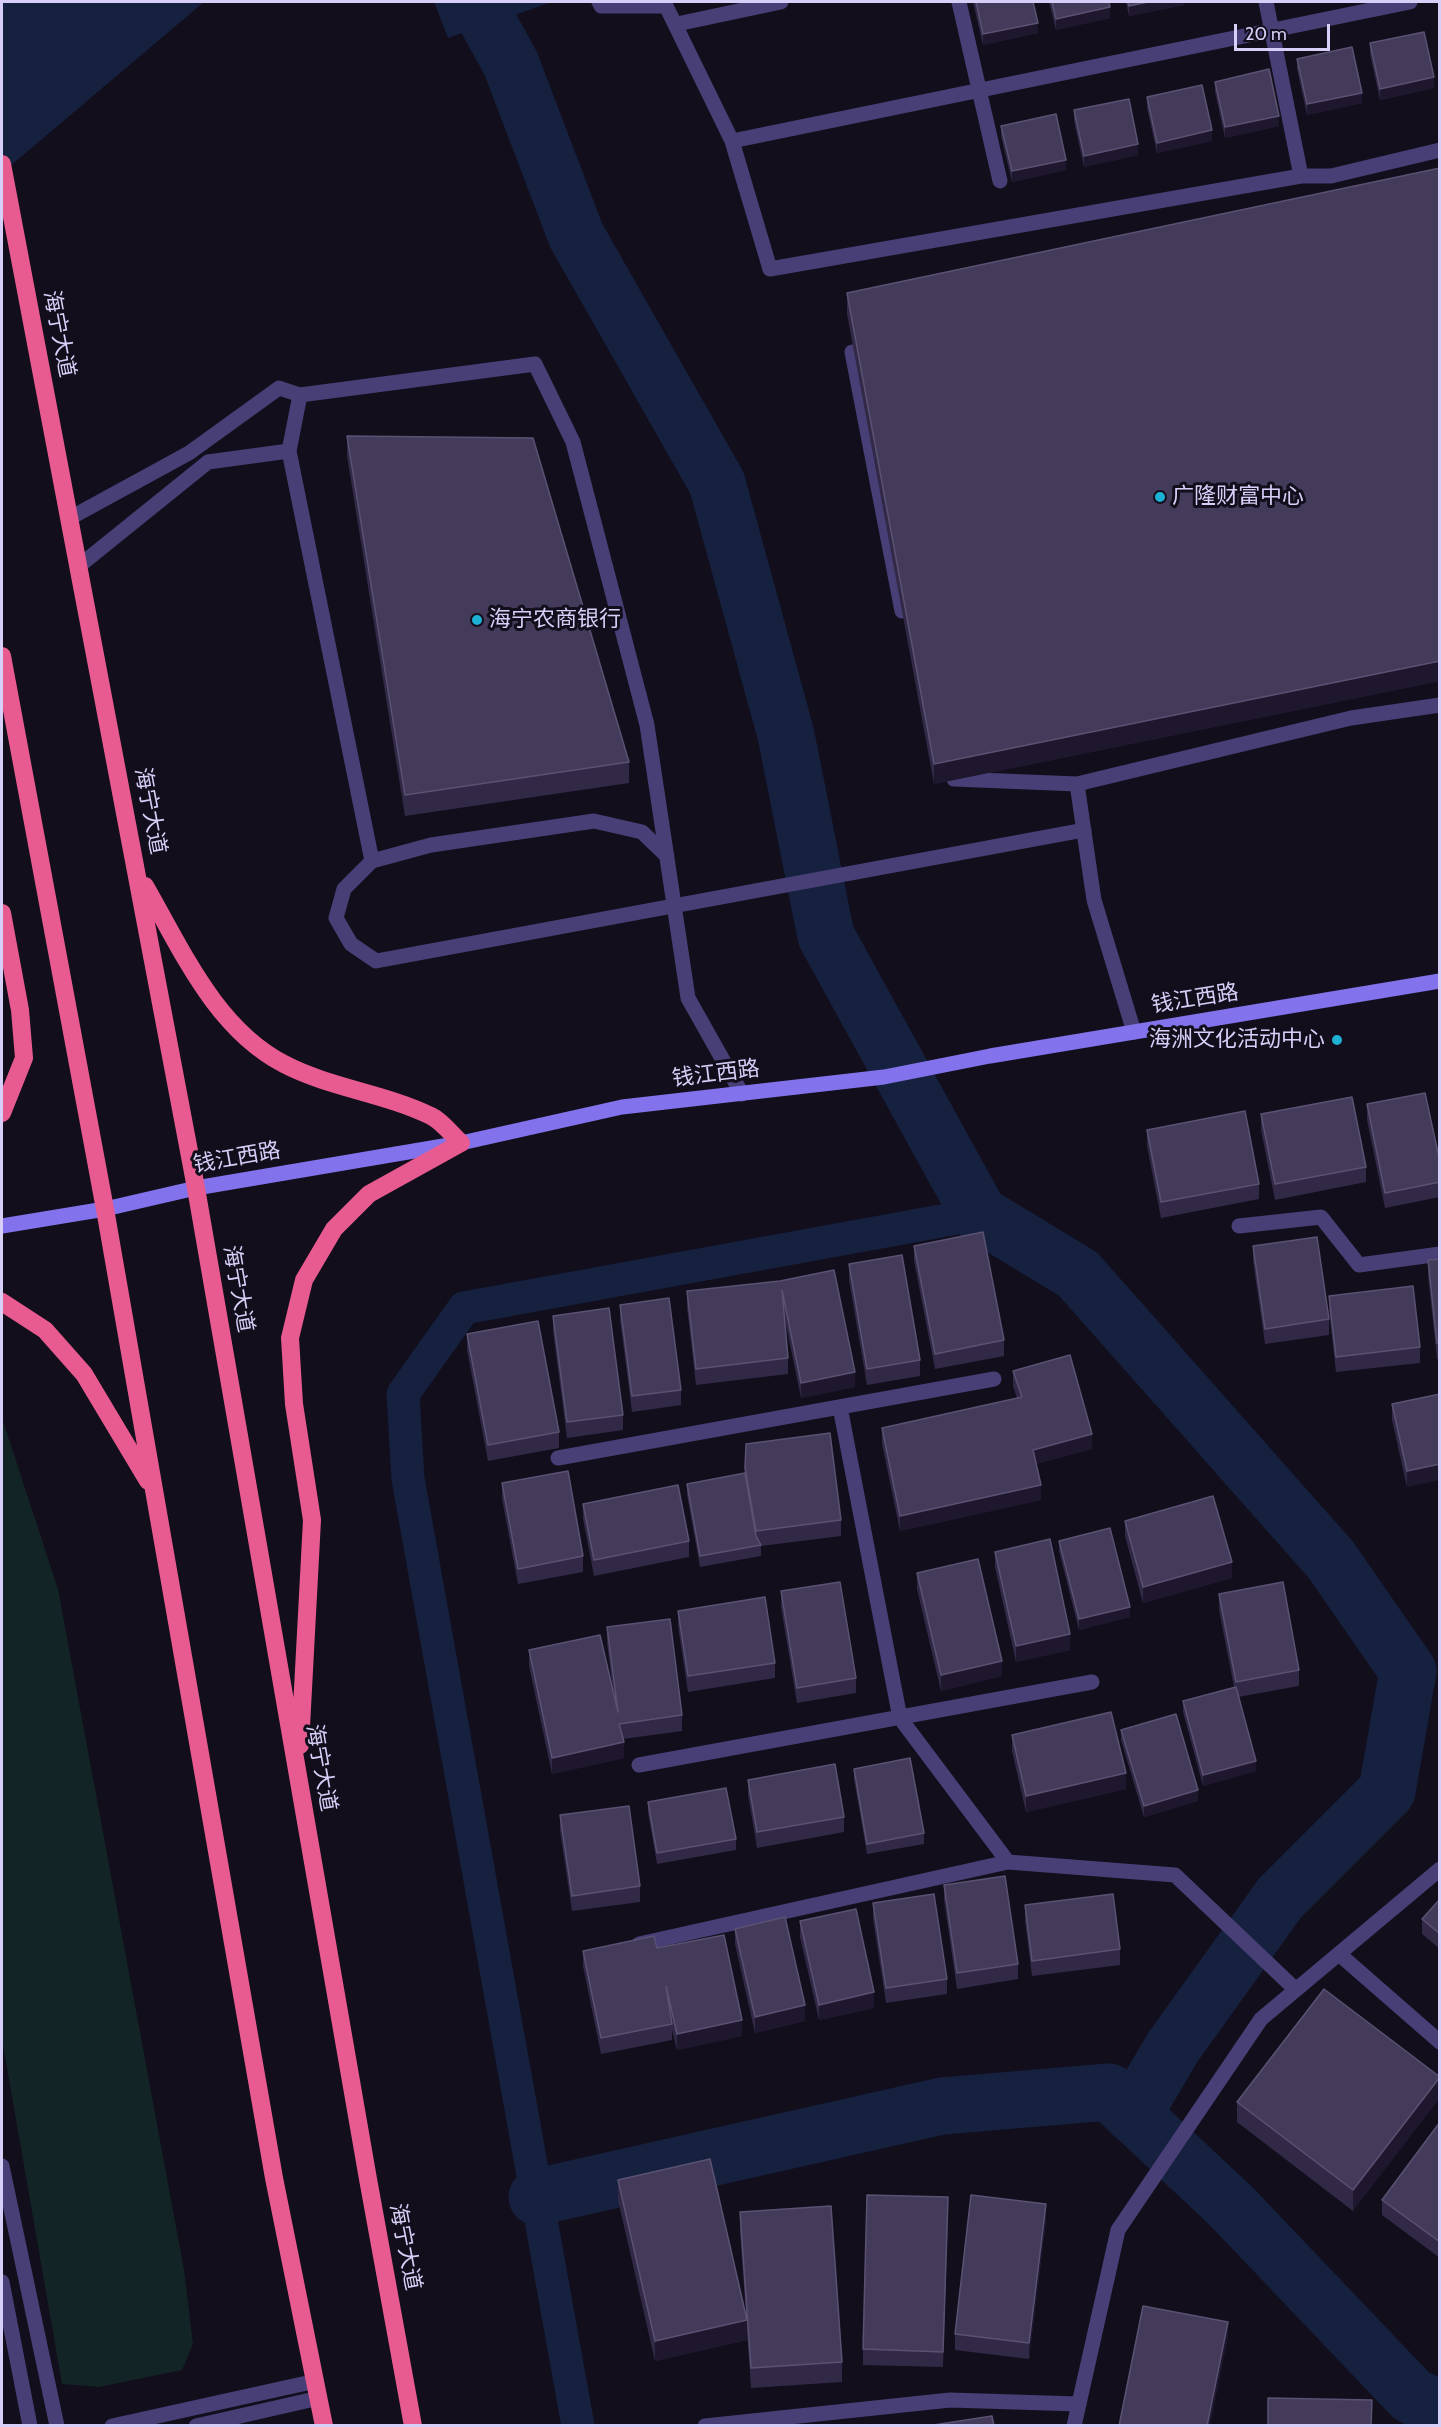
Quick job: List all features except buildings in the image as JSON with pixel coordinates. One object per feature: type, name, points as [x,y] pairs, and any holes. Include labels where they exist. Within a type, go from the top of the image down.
[{"type":"highway","name":"海宁大道","points":[[2,164],[196,1188],[414,2426]]},
{"type":"highway","points":[[2,656],[105,1209],[274,2178],[324,2426]]},
{"type":"highway","points":[[137,873],[193,970],[230,1025],[283,1064],[345,1088],[433,1116],[461,1143],[369,1194],[334,1229],[304,1280],[290,1338],[294,1404],[312,1520],[298,1777]]},
{"type":"highway","points":[[2,913],[20,1010],[24,1058],[13,1091],[2,1113]]},
{"type":"highway","points":[[2,1302],[45,1330],[84,1374],[154,1491]]},
{"type":"main road","name":"钱江西路","points":[[2,1226],[105,1209],[196,1188],[461,1143],[622,1107],[884,1077],[990,1056],[1440,981]]},
{"type":"street","points":[[599,2],[601,6],[666,6],[677,24],[732,141],[770,269],[1301,176],[1331,176],[1440,150]]},
{"type":"street","points":[[677,24],[781,2]]},
{"type":"street","points":[[959,2],[1000,182]]},
{"type":"street","points":[[1266,2],[1301,176]]},
{"type":"street","points":[[732,141],[1410,2]]},
{"type":"street","points":[[852,352],[905,626]]},
{"type":"street","points":[[70,518],[189,453],[279,388],[300,395],[536,364],[573,442],[647,725],[688,998],[742,1094]]},
{"type":"street","points":[[300,395],[289,451],[372,861]]},
{"type":"street","points":[[79,566],[208,462],[289,451]]},
{"type":"street","points":[[942,747],[954,779],[1077,784],[1351,718],[1440,705]]},
{"type":"street","points":[[1077,784],[1094,900],[1134,1032]]},
{"type":"street","points":[[667,856],[642,832],[594,821],[431,845],[372,861],[344,889],[336,918],[351,944],[376,961],[762,887],[1084,830]]},
{"type":"street","points":[[1239,1226],[1321,1217],[1359,1264],[1440,1254]]},
{"type":"street","points":[[558,1458],[994,1379]]},
{"type":"street","points":[[840,1407],[900,1718],[1008,1862]]},
{"type":"street","points":[[639,1766],[1092,1682]]},
{"type":"street","points":[[639,1944],[1008,1862],[1175,1875],[1295,1989]]},
{"type":"street","points":[[1074,2426],[1118,2230],[1261,2019],[1440,1869]]},
{"type":"street","points":[[1339,1954],[1440,2042]]},
{"type":"street","points":[[2,2166],[57,2426]]},
{"type":"street","points":[[2,2282],[30,2426]]},
{"type":"street","points":[[112,2426],[317,2390]]},
{"type":"street","points":[[196,2426],[317,2390]]},
{"type":"street","points":[[705,2426],[950,2400],[1079,2404]]},
{"type":"shaded area","points":[[2,1418],[58,1589],[184,2270],[193,2344],[182,2370],[99,2387],[62,2384],[2,2039]]},
{"type":"water","points":[[5,2],[204,2],[2,173],[2,4]]},
{"type":"water","points":[[434,2],[552,2],[448,38]]},
{"type":"waterway","points":[[477,2],[511,64],[576,235],[717,483],[786,735],[826,936],[979,1214],[1078,1274],[1331,1560],[1408,1671],[1387,1791],[1280,1898],[1173,2047],[1133,2115]]},
{"type":"waterway","points":[[578,2426],[408,1479],[403,1394],[464,1308],[979,1214]]},
{"type":"waterway","points":[[537,2197],[942,2106],[1109,2092],[1230,2205],[1412,2396],[1440,2409]]},
{"type":"place","name":"广隆财富中心","points":[[1160,497]]},
{"type":"place","name":"海宁农商银行","points":[[477,620]]},
{"type":"place","name":"海洲文化活动中心","points":[[1337,1040]]}]
